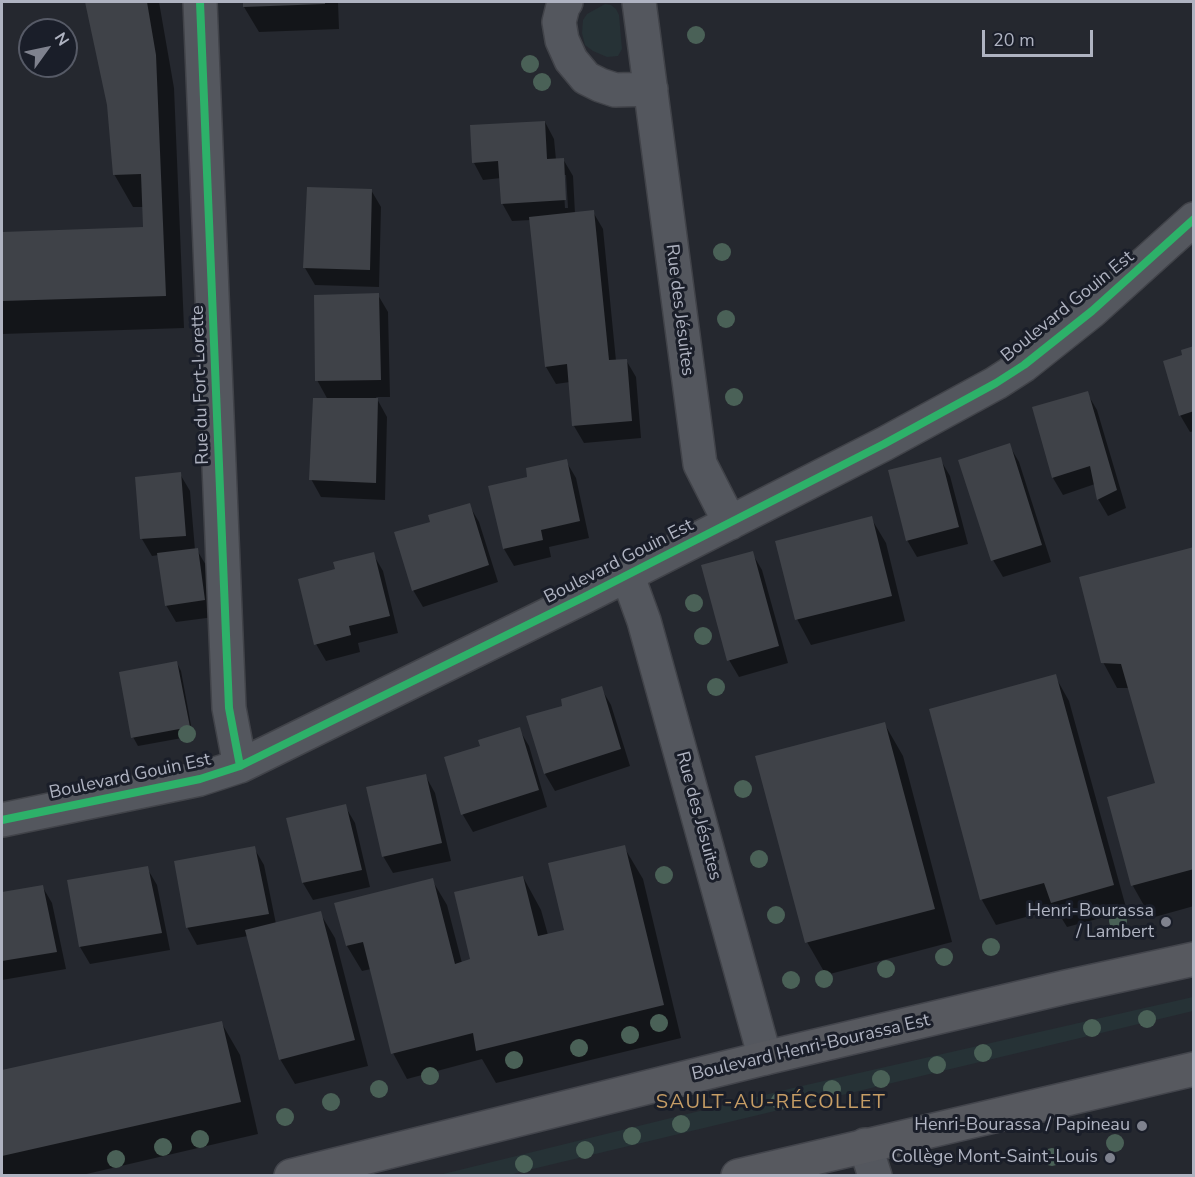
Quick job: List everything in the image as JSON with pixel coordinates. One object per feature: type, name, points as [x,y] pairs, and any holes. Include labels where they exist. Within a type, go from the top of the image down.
[{"type":"main road","name":"Boulevard Henri-Bourassa Est","points":[[291,1176],[765,1058],[1194,959]]},
{"type":"main road","points":[[738,1176],[1194,1069]]},
{"type":"street","name":"Rue du Fort-Lorette","points":[[200,2],[229,708],[240,766]]},
{"type":"street","points":[[567,2],[563,6],[559,22],[562,40],[571,60],[586,78],[615,90],[651,90]]},
{"type":"street","name":"Rue des Jésuites","points":[[639,2],[700,464],[730,523]]},
{"type":"street","name":"Boulevard Gouin Est","points":[[2,820],[200,779],[240,766],[730,523],[966,401],[1024,365],[1092,311],[1194,219]]},
{"type":"street","name":"Rue des Jésuites","points":[[627,574],[644,621],[765,1058]]},
{"type":"street","points":[[865,1145],[875,1176]]},
{"type":"shaded area","points":[[605,4],[611,5],[619,15],[622,49],[618,56],[607,57],[593,51],[585,45],[582,33],[583,20],[587,14]]},
{"type":"shaded area","points":[[1193,997],[1193,1011],[507,1176],[439,1175],[793,1088]]},
{"type":"building","points":[[85,2],[147,2],[156,55],[166,296],[2,301],[2,232],[143,227],[141,174],[113,175],[107,105]]},
{"type":"building","points":[[243,2],[325,2],[325,4],[243,7]]},
{"type":"building","points":[[545,121],[547,159],[564,158],[566,200],[501,204],[498,161],[472,163],[470,125]]},
{"type":"building","points":[[307,187],[372,189],[370,270],[303,268]]},
{"type":"building","points":[[594,210],[609,360],[627,359],[632,421],[572,426],[567,364],[545,367],[529,217]]},
{"type":"building","points":[[379,293],[381,380],[315,381],[314,295]]},
{"type":"building","points":[[1194,346],[1194,411],[1179,416],[1163,361],[1182,355],[1181,350]]},
{"type":"building","points":[[1088,391],[1117,490],[1097,500],[1090,466],[1052,478],[1032,407]]},
{"type":"building","points":[[313,398],[378,398],[376,483],[309,480]]},
{"type":"building","points":[[1010,443],[1042,545],[991,561],[958,460]]},
{"type":"building","points":[[941,457],[959,527],[906,541],[888,470]]},
{"type":"building","points":[[567,459],[580,521],[541,530],[543,540],[503,549],[488,486],[527,477],[526,468]]},
{"type":"building","points":[[181,472],[186,536],[140,539],[135,477]]},
{"type":"building","points":[[470,503],[489,565],[412,591],[394,532],[430,522],[428,515]]},
{"type":"building","points":[[872,516],[892,596],[795,620],[775,541]]},
{"type":"building","points":[[1194,547],[1194,869],[1131,886],[1107,797],[1155,783],[1121,664],[1101,663],[1079,577]]},
{"type":"building","points":[[198,548],[205,600],[165,606],[157,553]]},
{"type":"building","points":[[753,551],[779,646],[727,661],[701,565]]},
{"type":"building","points":[[374,552],[390,616],[349,626],[351,635],[314,645],[298,579],[335,569],[333,562]]},
{"type":"building","points":[[177,661],[190,727],[131,738],[119,672]]},
{"type":"building","points":[[1056,674],[1114,885],[1051,903],[1044,883],[980,900],[929,709]]},
{"type":"building","points":[[602,686],[621,749],[544,774],[526,716],[562,706],[561,699]]},
{"type":"building","points":[[885,722],[935,909],[805,943],[755,756]]},
{"type":"building","points":[[520,727],[539,790],[461,815],[444,757],[480,746],[478,740]]},
{"type":"building","points":[[426,774],[442,843],[382,857],[366,787]]},
{"type":"building","points":[[346,804],[362,870],[302,883],[286,818]]},
{"type":"building","points":[[625,845],[664,1005],[476,1051],[473,1033],[391,1054],[363,942],[346,946],[334,903],[433,878],[455,964],[470,959],[454,892],[523,876],[538,936],[564,930],[548,863]]},
{"type":"building","points":[[255,846],[269,914],[186,928],[174,861]]},
{"type":"building","points":[[148,866],[162,933],[79,947],[67,880]]},
{"type":"building","points":[[43,885],[57,952],[2,961],[2,892]]},
{"type":"building","points":[[321,911],[355,1040],[279,1060],[245,930]]},
{"type":"building","points":[[222,1021],[241,1102],[2,1156],[2,1070]]},
{"type":"cycle path","points":[[200,2],[229,708],[240,766]]},
{"type":"cycle path","points":[[2,820],[200,779],[240,766],[584,597],[884,444],[996,383],[1024,365],[1092,311],[1194,219]]},
{"type":"place","name":"Henri-Bourassa / Lambert","points":[[1166,922]]},
{"type":"place","name":"Henri-Bourassa / Papineau","points":[[1142,1126]]},
{"type":"place","name":"Collège Mont-Saint-Louis","points":[[1110,1158]]},
{"type":"district","name":"SAULT-AU-RÉCOLLET","points":[[771,1103]]}]
